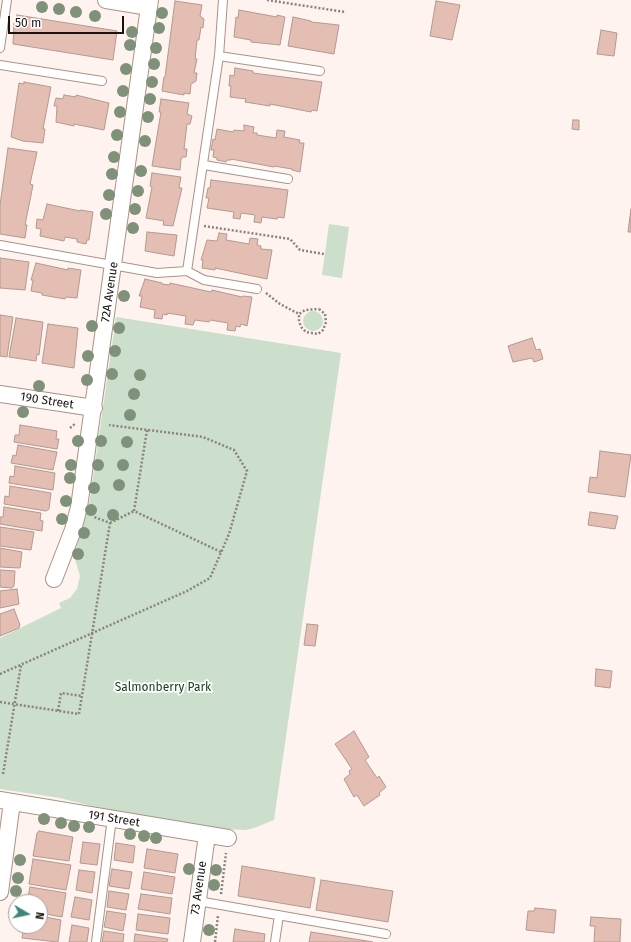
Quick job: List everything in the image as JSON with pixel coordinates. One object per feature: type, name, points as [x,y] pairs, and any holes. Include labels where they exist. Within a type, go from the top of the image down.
[{"type":"street","points":[[106,0],[150,3]]},
{"type":"street","name":"72A Avenue","points":[[54,580],[73,530],[79,507],[150,3]]},
{"type":"street","name":"190 Street","points":[[0,394],[94,408]]},
{"type":"street","points":[[0,892],[6,801]]},
{"type":"street","name":"191 Street","points":[[6,801],[228,838]]},
{"type":"street","name":"73 Avenue","points":[[192,942],[207,834]]},
{"type":"lane","points":[[0,48],[7,0]]},
{"type":"lane","points":[[187,270],[204,165],[219,56],[223,0]]},
{"type":"lane","points":[[219,56],[320,71]]},
{"type":"lane","points":[[0,65],[102,81]]},
{"type":"lane","points":[[204,165],[288,179]]},
{"type":"lane","points":[[0,245],[114,264],[157,273],[187,270],[204,280],[257,289]]},
{"type":"lane","points":[[96,942],[112,818]]},
{"type":"lane","points":[[198,901],[386,934]]},
{"type":"lane","points":[[275,942],[280,915]]},
{"type":"path","points":[[267,0],[345,12]]},
{"type":"path","points":[[194,224],[290,239],[300,250],[324,254]]},
{"type":"path","points":[[257,289],[299,314]]},
{"type":"path","points":[[319,309],[325,314],[326,322],[323,330],[318,334],[302,328],[299,322],[299,314],[305,310],[319,309]]},
{"type":"path","points":[[0,674],[188,591],[210,578],[229,534],[247,471],[234,450],[203,437],[109,425]]},
{"type":"path","points":[[134,511],[147,430]]},
{"type":"path","points":[[94,517],[110,523],[134,511]]},
{"type":"path","points":[[134,511],[221,552]]},
{"type":"path","points":[[0,703],[79,714],[110,523]]},
{"type":"path","points":[[3,774],[21,665]]},
{"type":"path","points":[[58,711],[61,693],[82,696]]},
{"type":"path","points":[[214,942],[228,838]]},
{"type":"green space","points":[[329,224],[349,227],[342,278],[322,275]]},
{"type":"green space","points":[[313,311],[320,314],[323,321],[320,328],[313,331],[306,328],[303,321],[306,314]]},
{"type":"green space","name":"Salmonberry Park","points":[[116,317],[341,353],[274,820],[254,828],[245,830],[225,829],[108,810],[60,798],[0,789],[0,638],[61,608],[59,603],[70,598],[77,589],[80,576],[75,559],[75,552],[89,505]]},
{"type":"building","points":[[175,1],[202,5],[200,16],[204,19],[199,40],[197,40],[195,59],[197,59],[194,73],[197,73],[196,81],[191,84],[190,94],[184,93],[184,95],[162,91]]},
{"type":"building","points":[[436,1],[460,5],[452,40],[430,36]]},
{"type":"building","points":[[239,10],[277,17],[277,15],[285,17],[280,45],[251,42],[251,40],[234,37],[236,17],[238,18]]},
{"type":"building","points":[[17,15],[117,31],[113,60],[13,44],[14,23],[16,23]]},
{"type":"building","points":[[293,17],[311,22],[339,25],[334,54],[288,46]]},
{"type":"building","points":[[601,30],[617,33],[614,56],[597,54]]},
{"type":"building","points":[[235,68],[253,71],[253,73],[322,82],[317,111],[312,110],[311,112],[270,104],[270,106],[245,102],[246,99],[230,97],[230,75],[234,76]]},
{"type":"building","points":[[24,82],[51,87],[43,129],[45,129],[43,143],[23,141],[11,137],[19,83],[24,84]]},
{"type":"building","points":[[64,95],[76,97],[76,95],[109,103],[104,130],[56,122],[57,106],[54,106],[56,98],[63,99]]},
{"type":"building","points":[[161,99],[189,103],[187,114],[192,116],[190,124],[187,124],[184,149],[187,149],[186,157],[181,159],[180,170],[152,166],[161,112],[159,112]]},
{"type":"building","points":[[573,120],[579,120],[579,130],[572,129]]},
{"type":"building","points":[[244,125],[254,127],[253,133],[257,133],[257,135],[276,138],[277,130],[285,131],[284,137],[300,140],[299,143],[304,143],[300,172],[292,169],[231,159],[227,160],[226,162],[217,160],[217,158],[213,157],[214,150],[211,150],[217,129],[233,132],[234,130],[244,131]]},
{"type":"building","points":[[8,148],[37,152],[30,184],[33,185],[25,225],[27,225],[25,238],[0,234],[0,205]]},
{"type":"building","points":[[152,173],[181,177],[179,188],[182,188],[173,226],[163,225],[164,221],[146,218],[152,187],[150,186]]},
{"type":"building","points":[[211,180],[288,190],[284,218],[278,217],[277,219],[262,217],[261,223],[254,222],[255,215],[241,213],[240,219],[233,218],[234,212],[207,208],[209,198],[206,198]]},
{"type":"building","points":[[47,204],[80,211],[93,212],[89,240],[87,240],[86,244],[77,242],[77,239],[65,237],[64,241],[40,236],[41,229],[36,228],[37,219],[43,220]]},
{"type":"building","points":[[631,209],[631,232],[628,232]]},
{"type":"building","points":[[147,232],[177,235],[174,256],[145,251]]},
{"type":"building","points":[[219,233],[227,234],[226,240],[249,244],[250,238],[258,239],[257,245],[261,246],[261,249],[272,250],[267,279],[215,268],[215,270],[202,268],[203,260],[201,260],[207,240],[217,241]]},
{"type":"building","points":[[0,258],[29,262],[25,290],[0,288]]},
{"type":"building","points":[[36,263],[68,270],[68,268],[81,270],[77,298],[66,297],[65,299],[42,295],[42,293],[31,291],[33,280],[31,280]]},
{"type":"building","points":[[145,279],[162,284],[170,285],[170,283],[211,292],[212,290],[242,297],[252,297],[247,326],[241,324],[240,327],[236,326],[235,331],[227,330],[228,323],[210,320],[209,322],[195,320],[193,325],[185,324],[186,316],[167,313],[167,315],[163,314],[162,319],[154,318],[155,310],[140,307],[142,296],[139,296]]},
{"type":"building","points":[[0,315],[13,317],[7,357],[0,356]]},
{"type":"building","points":[[16,318],[43,322],[39,355],[37,354],[36,361],[9,357]]},
{"type":"building","points":[[48,324],[78,328],[74,368],[42,363]]},
{"type":"building","points":[[532,338],[536,350],[540,349],[543,359],[534,362],[532,358],[513,362],[508,346]]},
{"type":"building","points":[[20,425],[57,431],[56,439],[59,439],[57,449],[14,442],[15,435],[19,435]]},
{"type":"building","points":[[18,445],[57,452],[53,470],[11,463],[13,455],[16,456]]},
{"type":"building","points":[[600,451],[631,455],[625,497],[588,492],[590,477],[597,478]]},
{"type":"building","points":[[15,466],[55,473],[53,490],[9,483],[10,476],[14,477]]},
{"type":"building","points":[[10,486],[51,493],[49,509],[46,511],[4,504],[5,496],[9,497]]},
{"type":"building","points":[[4,507],[41,513],[40,520],[43,521],[42,531],[0,524],[0,517],[3,517]]},
{"type":"building","points":[[590,512],[618,516],[615,529],[588,525]]},
{"type":"building","points":[[0,527],[34,532],[31,550],[0,546]]},
{"type":"building","points":[[0,548],[22,552],[20,568],[0,567]]},
{"type":"building","points":[[0,570],[15,571],[14,586],[12,588],[0,587]]},
{"type":"building","points":[[17,589],[19,604],[0,608],[0,591]]},
{"type":"building","points":[[14,609],[20,625],[19,628],[0,636],[0,614]]},
{"type":"building","points":[[307,624],[318,625],[315,646],[304,645]]},
{"type":"building","points":[[596,669],[612,671],[610,688],[595,686]]},
{"type":"building","points":[[354,731],[369,757],[365,760],[377,778],[379,776],[386,787],[379,793],[380,795],[364,806],[357,795],[354,797],[344,779],[350,774],[349,771],[352,769],[335,744]]},
{"type":"building","points":[[39,831],[73,837],[69,861],[33,856],[37,833]]},
{"type":"building","points":[[83,842],[100,844],[97,865],[80,863]]},
{"type":"building","points":[[116,843],[135,846],[133,863],[114,860]]},
{"type":"building","points":[[147,849],[178,854],[175,873],[144,868]]},
{"type":"building","points":[[33,859],[71,865],[66,890],[29,884]]},
{"type":"building","points":[[242,866],[315,878],[310,908],[238,896]]},
{"type":"building","points":[[112,869],[132,872],[129,889],[109,886]]},
{"type":"building","points":[[79,870],[95,872],[92,893],[76,890]]},
{"type":"building","points":[[144,872],[175,877],[172,894],[141,889]]},
{"type":"building","points":[[321,880],[393,891],[388,922],[316,910]]},
{"type":"building","points":[[30,887],[66,893],[62,917],[48,914],[48,894],[29,894]]},
{"type":"building","points":[[109,891],[129,894],[126,910],[107,907]]},
{"type":"building","points":[[141,894],[172,898],[170,914],[138,909]]},
{"type":"building","points":[[75,897],[92,900],[89,920],[71,917]]},
{"type":"building","points":[[535,908],[556,910],[554,933],[526,930],[528,911],[534,911]]},
{"type":"building","points":[[107,911],[126,914],[123,931],[104,927]]},
{"type":"building","points":[[138,914],[170,918],[168,934],[136,930]]},
{"type":"building","points":[[591,917],[621,919],[620,942],[594,942],[595,926],[590,926]]},
{"type":"building","points":[[48,918],[61,920],[58,942],[22,938],[23,934],[48,934]]},
{"type":"building","points":[[72,925],[89,928],[87,942],[69,942]]},
{"type":"building","points":[[235,929],[265,934],[264,942],[233,942]]},
{"type":"building","points":[[104,931],[124,934],[123,942],[102,942]]},
{"type":"building","points":[[311,932],[373,942],[309,942]]},
{"type":"building","points":[[135,934],[168,939],[167,942],[134,942]]}]
